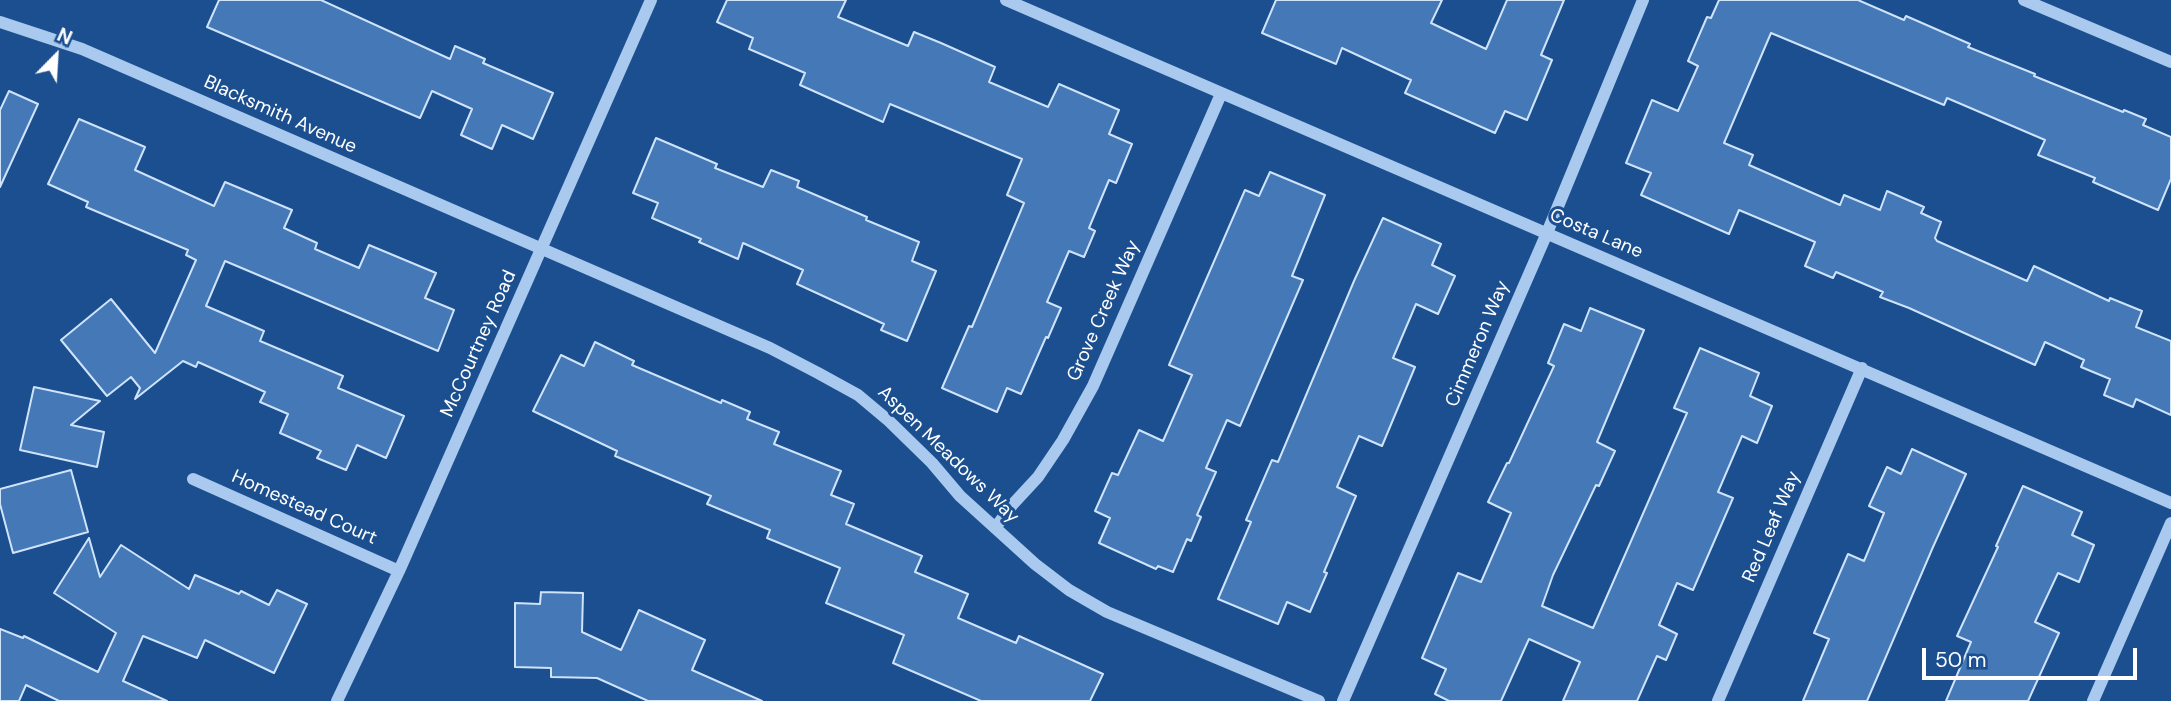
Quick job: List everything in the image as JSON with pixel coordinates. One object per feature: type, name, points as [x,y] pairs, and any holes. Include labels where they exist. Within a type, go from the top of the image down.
[{"type":"street","name":"McCourtney Road","points":[[337,701],[399,571],[651,0]]},
{"type":"street","name":"Costa Lane","points":[[1006,0],[2171,503]]},
{"type":"street","name":"Cimmeron Way","points":[[1343,701],[1547,233],[1643,0]]},
{"type":"street","points":[[2024,0],[2171,62]]},
{"type":"street","name":"Blacksmith Avenue","points":[[0,22],[82,49],[542,249]]},
{"type":"street","name":"Grove Creek Way","points":[[995,528],[1038,477],[1063,440],[1093,386],[1221,94]]},
{"type":"street","name":"Aspen Meadows Way","points":[[542,249],[770,348],[858,395],[932,463],[960,496],[1035,564],[1069,590],[1108,612],[1319,701]]},
{"type":"street","name":"Red Leaf Way","points":[[1718,701],[1862,368]]},
{"type":"street","name":"Homestead Court","points":[[193,480],[399,571]]},
{"type":"street","points":[[2093,701],[2171,523]]},
{"type":"building","points":[[219,0],[321,0],[450,59],[455,46],[485,59],[483,63],[553,93],[533,139],[502,125],[492,149],[461,135],[472,109],[432,91],[420,118],[207,27]]},
{"type":"building","points":[[727,0],[846,0],[838,17],[908,46],[914,32],[941,43],[995,67],[989,82],[1048,107],[1059,84],[1119,110],[1109,134],[1132,144],[1116,183],[1109,180],[1089,228],[1095,231],[1084,257],[1069,251],[1047,302],[1061,308],[1021,394],[1007,388],[997,412],[942,388],[969,326],[972,327],[1024,203],[1007,195],[1022,159],[890,104],[883,122],[800,85],[805,73],[749,49],[753,38],[717,22]]},
{"type":"building","points":[[1276,0],[1442,0],[1431,23],[1486,49],[1507,0],[1564,0],[1541,55],[1552,60],[1527,120],[1505,111],[1495,133],[1405,93],[1411,80],[1342,48],[1336,64],[1262,33]]},
{"type":"building","points":[[1719,0],[1858,0],[1904,20],[1906,16],[1970,44],[1968,47],[2035,74],[2034,76],[2146,119],[2143,125],[2171,137],[2171,179],[2158,210],[2093,182],[2095,178],[2038,155],[2045,140],[1947,98],[1944,105],[1771,33],[1724,143],[1753,155],[1749,165],[1840,205],[1844,195],[1880,210],[1887,191],[1924,207],[1921,213],[1941,222],[1935,238],[1937,241],[2027,281],[2034,266],[2109,301],[2110,298],[2142,311],[2136,327],[2171,341],[2171,415],[2136,399],[2133,407],[2104,395],[2110,379],[2081,367],[2084,360],[2045,342],[2035,365],[1880,297],[1883,292],[1836,272],[1833,278],[1805,266],[1815,242],[1739,210],[1729,234],[1641,195],[1651,173],[1626,163],[1652,100],[1678,111],[1698,66],[1688,61],[1707,17],[1711,18]]},
{"type":"building","points":[[9,91],[38,104],[0,187],[0,110]]},
{"type":"building","points":[[79,119],[145,147],[135,170],[214,206],[225,182],[292,210],[284,228],[317,243],[315,249],[359,268],[369,245],[436,273],[425,298],[454,310],[438,351],[225,261],[206,306],[264,331],[260,341],[343,376],[338,388],[404,416],[386,458],[357,445],[346,470],[317,458],[321,451],[280,433],[288,414],[260,402],[265,392],[198,362],[196,367],[183,361],[135,399],[140,388],[131,377],[107,396],[61,340],[111,299],[155,353],[196,260],[186,255],[188,250],[86,207],[88,202],[48,184]]},
{"type":"building","points":[[656,138],[717,164],[715,168],[763,187],[771,170],[799,181],[797,187],[919,242],[912,261],[936,271],[907,341],[881,330],[884,324],[797,284],[803,270],[743,243],[738,259],[699,242],[701,239],[652,218],[658,203],[633,193]]},
{"type":"building","points":[[1270,172],[1325,195],[1292,276],[1303,280],[1240,426],[1227,420],[1206,468],[1216,472],[1197,515],[1201,517],[1191,541],[1187,539],[1173,572],[1158,566],[1156,569],[1099,543],[1110,518],[1095,511],[1112,473],[1118,475],[1139,430],[1163,441],[1192,375],[1169,365],[1245,190],[1259,196]]},
{"type":"building","points":[[1383,218],[1441,244],[1432,265],[1455,276],[1438,314],[1416,304],[1393,358],[1415,367],[1382,446],[1359,436],[1337,487],[1356,496],[1310,612],[1287,602],[1278,624],[1218,599],[1251,522],[1246,520],[1272,460],[1278,462]]},
{"type":"building","points":[[1590,308],[1644,330],[1597,442],[1615,451],[1553,575],[1542,606],[1593,628],[1687,413],[1674,408],[1700,348],[1759,373],[1750,396],[1772,406],[1757,443],[1742,436],[1718,492],[1733,498],[1693,590],[1677,583],[1659,625],[1677,634],[1666,660],[1657,656],[1637,701],[1563,701],[1580,662],[1529,639],[1501,701],[1449,701],[1435,694],[1446,669],[1422,658],[1458,573],[1481,582],[1511,513],[1488,502],[1554,366],[1548,363],[1564,324],[1581,331]]},
{"type":"building","points":[[595,342],[634,361],[632,365],[721,403],[722,400],[750,412],[747,419],[779,432],[774,444],[841,471],[831,495],[854,504],[846,524],[922,556],[915,572],[968,594],[958,618],[1016,643],[1019,636],[1103,674],[1090,701],[981,701],[893,663],[904,635],[826,603],[840,568],[767,538],[770,530],[707,504],[711,496],[615,456],[617,451],[533,411],[561,355],[584,366]]},
{"type":"building","points":[[34,387],[100,401],[71,425],[104,432],[97,467],[20,450]]},
{"type":"building","points":[[1912,449],[1966,474],[1867,701],[1803,701],[1829,639],[1814,633],[1848,554],[1864,561],[1884,513],[1869,506],[1887,467],[1901,474]]},
{"type":"building","points":[[71,470],[88,532],[13,553],[0,504],[0,489]]},
{"type":"building","points":[[2023,486],[2082,512],[2072,535],[2094,545],[2079,582],[2058,573],[2035,622],[2059,633],[2028,701],[1946,701],[1971,642],[1957,636]]},
{"type":"building","points":[[89,538],[100,577],[121,545],[189,589],[195,575],[239,594],[241,591],[269,605],[277,590],[307,604],[274,673],[205,640],[197,658],[143,636],[123,681],[167,701],[59,701],[26,685],[19,701],[0,701],[0,629],[23,638],[24,636],[98,672],[116,633],[54,593]]},
{"type":"building","points":[[541,592],[583,593],[582,632],[621,650],[639,610],[705,640],[692,670],[762,701],[648,701],[597,678],[551,677],[551,668],[515,667],[515,603],[540,604]]}]
